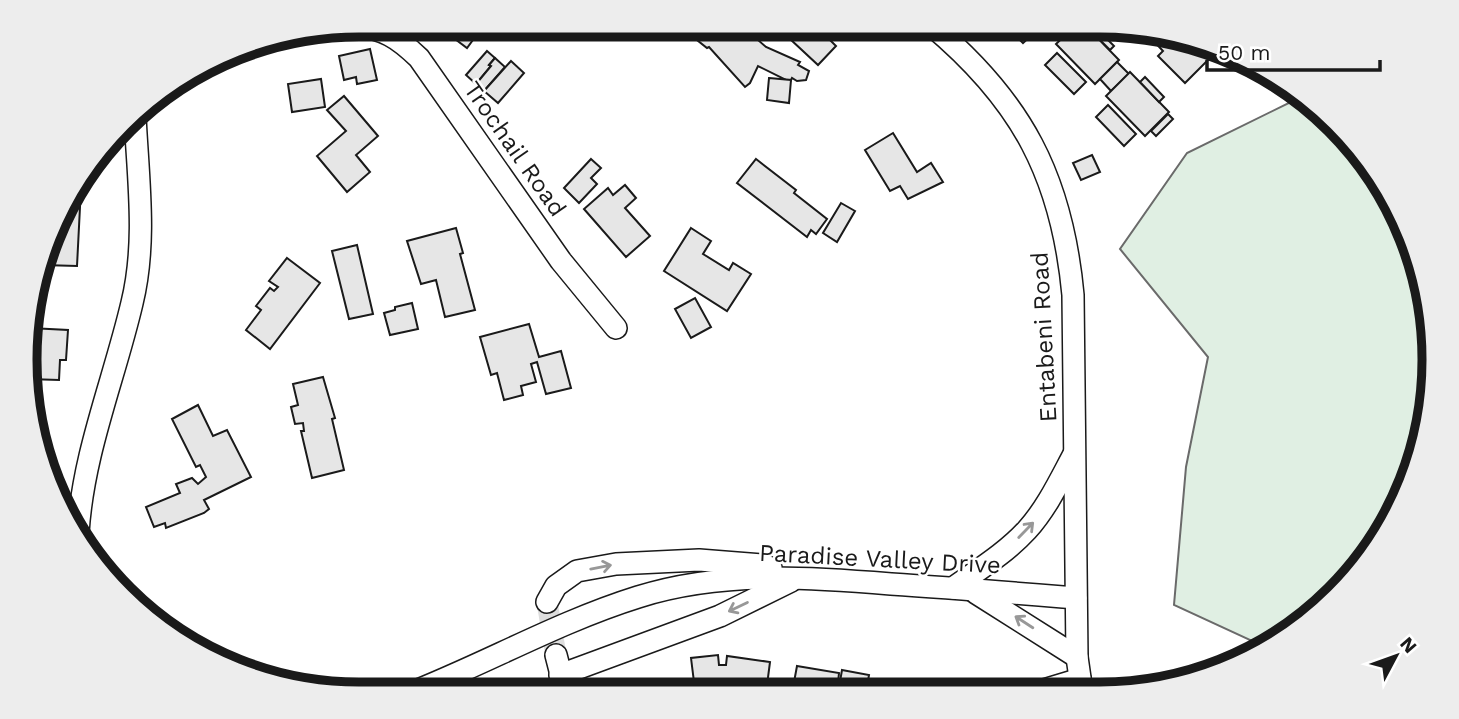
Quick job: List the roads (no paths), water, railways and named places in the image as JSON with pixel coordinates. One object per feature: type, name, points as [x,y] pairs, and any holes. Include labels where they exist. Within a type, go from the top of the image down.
[{"type":"street","name":"Trochail Road","points":[[394,37],[419,58],[561,261],[616,328]]},
{"type":"street","name":"Entabeni Road","points":[[946,37],[964,52],[1003,95],[1033,146],[1059,207],[1073,295],[1077,657],[1081,682]]},
{"type":"street","points":[[80,521],[90,451],[133,302],[141,247],[136,127]]},
{"type":"street","points":[[1075,452],[1046,504],[1026,531],[961,589],[990,600],[1077,657]]},
{"type":"street","points":[[547,602],[556,586],[577,571],[616,564],[724,562],[762,565],[800,577]]},
{"type":"street","points":[[561,675],[720,616],[800,577]]},
{"type":"street","name":"Paradise Valley Drive","points":[[435,682],[546,632],[638,597],[679,587],[733,579],[800,577],[1076,597]]},
{"type":"tunnel","points":[[547,602],[556,655]]}]
